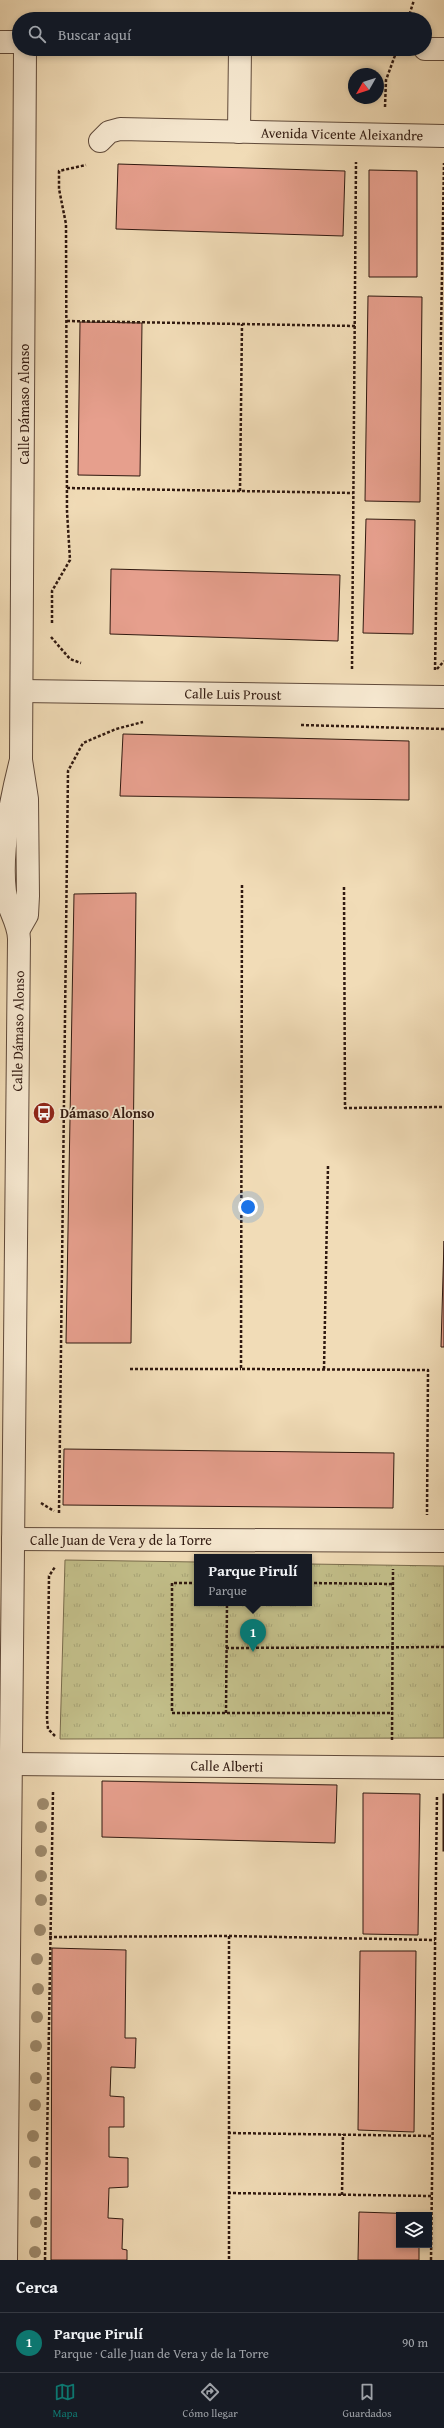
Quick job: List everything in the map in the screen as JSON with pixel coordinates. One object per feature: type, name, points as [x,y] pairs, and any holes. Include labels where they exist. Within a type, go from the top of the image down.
[{"type":"street","points":[[0,42],[12,42]]},
{"type":"street","points":[[432,49],[444,49]]},
{"type":"street","name":"Calle Dámaso Alonso","points":[[6,2260],[11,1764],[6,1639],[13,1539],[19,930],[27,915],[28,896],[27,799],[21,760],[25,56]]},
{"type":"street","points":[[240,56],[240,132]]},
{"type":"street","name":"Avenida Vicente Aleixandre","points":[[100,141],[109,132],[120,129],[444,136]]},
{"type":"street","name":"Calle Luis Proust","points":[[22,691],[444,697]]},
{"type":"street","name":"Calle Juan de Vera y de la Torre","points":[[13,1539],[444,1542]]},
{"type":"street","name":"Calle Alberti","points":[[11,1764],[441,1778]]},
{"type":"path","points":[[410,12],[414,0]]},
{"type":"path","points":[[385,111],[386,80],[395,56]]},
{"type":"path","points":[[352,669],[356,135]]},
{"type":"path","points":[[87,666],[70,659],[51,639],[52,591],[70,560],[67,488],[66,224],[59,189],[59,171],[89,164],[100,141]]},
{"type":"path","points":[[435,671],[444,158]]},
{"type":"path","points":[[67,321],[355,326]]},
{"type":"path","points":[[240,491],[242,324]]},
{"type":"path","points":[[67,488],[353,492]]},
{"type":"path","points":[[428,671],[435,671],[444,661]]},
{"type":"path","points":[[344,669],[360,669]]},
{"type":"path","points":[[59,1513],[68,771],[83,743],[116,729],[150,720]]},
{"type":"path","points":[[293,724],[444,729]]},
{"type":"path","points":[[241,1369],[242,885]]},
{"type":"path","points":[[344,887],[345,1108],[444,1107]]},
{"type":"path","points":[[324,1369],[328,1166]]},
{"type":"path","points":[[130,1369],[428,1370],[427,1519]]},
{"type":"path","points":[[60,1564],[49,1576],[47,1719],[48,1729],[60,1739]]},
{"type":"path","points":[[392,1744],[393,1565]]},
{"type":"path","points":[[194,1583],[172,1583],[172,1713],[393,1713]]},
{"type":"path","points":[[312,1584],[393,1584]]},
{"type":"path","points":[[226,1713],[227,1606]]},
{"type":"path","points":[[226,1648],[393,1646],[444,1647]]},
{"type":"path","points":[[431,2260],[435,1940],[441,1778]]},
{"type":"path","points":[[45,2260],[51,1800],[53,1791],[57,1787]]},
{"type":"path","points":[[49,1937],[229,1936],[435,1940]]},
{"type":"path","points":[[229,1936],[229,2260]]},
{"type":"path","points":[[228,2132],[433,2136]]},
{"type":"path","points":[[342,2194],[343,2134]]},
{"type":"path","points":[[228,2193],[432,2196]]},
{"type":"green space","points":[[65,1560],[194,1562],[194,1606],[312,1606],[312,1564],[444,1566],[444,1738],[60,1739]]},
{"type":"building","points":[[118,164],[345,171],[343,236],[116,229]]},
{"type":"building","points":[[369,170],[417,171],[417,277],[369,277]]},
{"type":"building","points":[[368,296],[422,297],[420,502],[365,501]]},
{"type":"building","points":[[80,322],[142,323],[140,476],[78,475]]},
{"type":"building","points":[[366,519],[415,520],[413,634],[363,633]]},
{"type":"building","points":[[111,569],[340,575],[338,641],[110,634]]},
{"type":"building","points":[[123,734],[409,741],[409,800],[120,796]]},
{"type":"building","points":[[136,893],[131,1343],[66,1343],[74,894]]},
{"type":"building","points":[[444,1241],[444,1347],[441,1347]]},
{"type":"building","points":[[64,1449],[394,1453],[393,1508],[63,1505]]},
{"type":"building","points":[[102,1781],[337,1785],[335,1843],[102,1837]]},
{"type":"building","points":[[363,1793],[420,1794],[418,1935],[363,1934]]},
{"type":"building","points":[[444,1794],[444,1851],[443,1851]]},
{"type":"building","points":[[52,1948],[126,1950],[125,2038],[136,2038],[135,2068],[111,2067],[110,2096],[124,2097],[124,2127],[109,2127],[109,2157],[128,2158],[128,2187],[109,2188],[108,2218],[123,2219],[122,2249],[127,2250],[127,2260],[51,2260]]},
{"type":"building","points":[[360,1951],[416,1951],[414,2132],[358,2130]]},
{"type":"building","points":[[359,2212],[396,2213],[396,2248],[419,2248],[419,2260],[358,2260]]},
{"type":"place","name":"Dámaso Alonso","points":[[44,1113]]},
{"type":"place","name":"Parque Pirulí","points":[[253,1652]]}]
